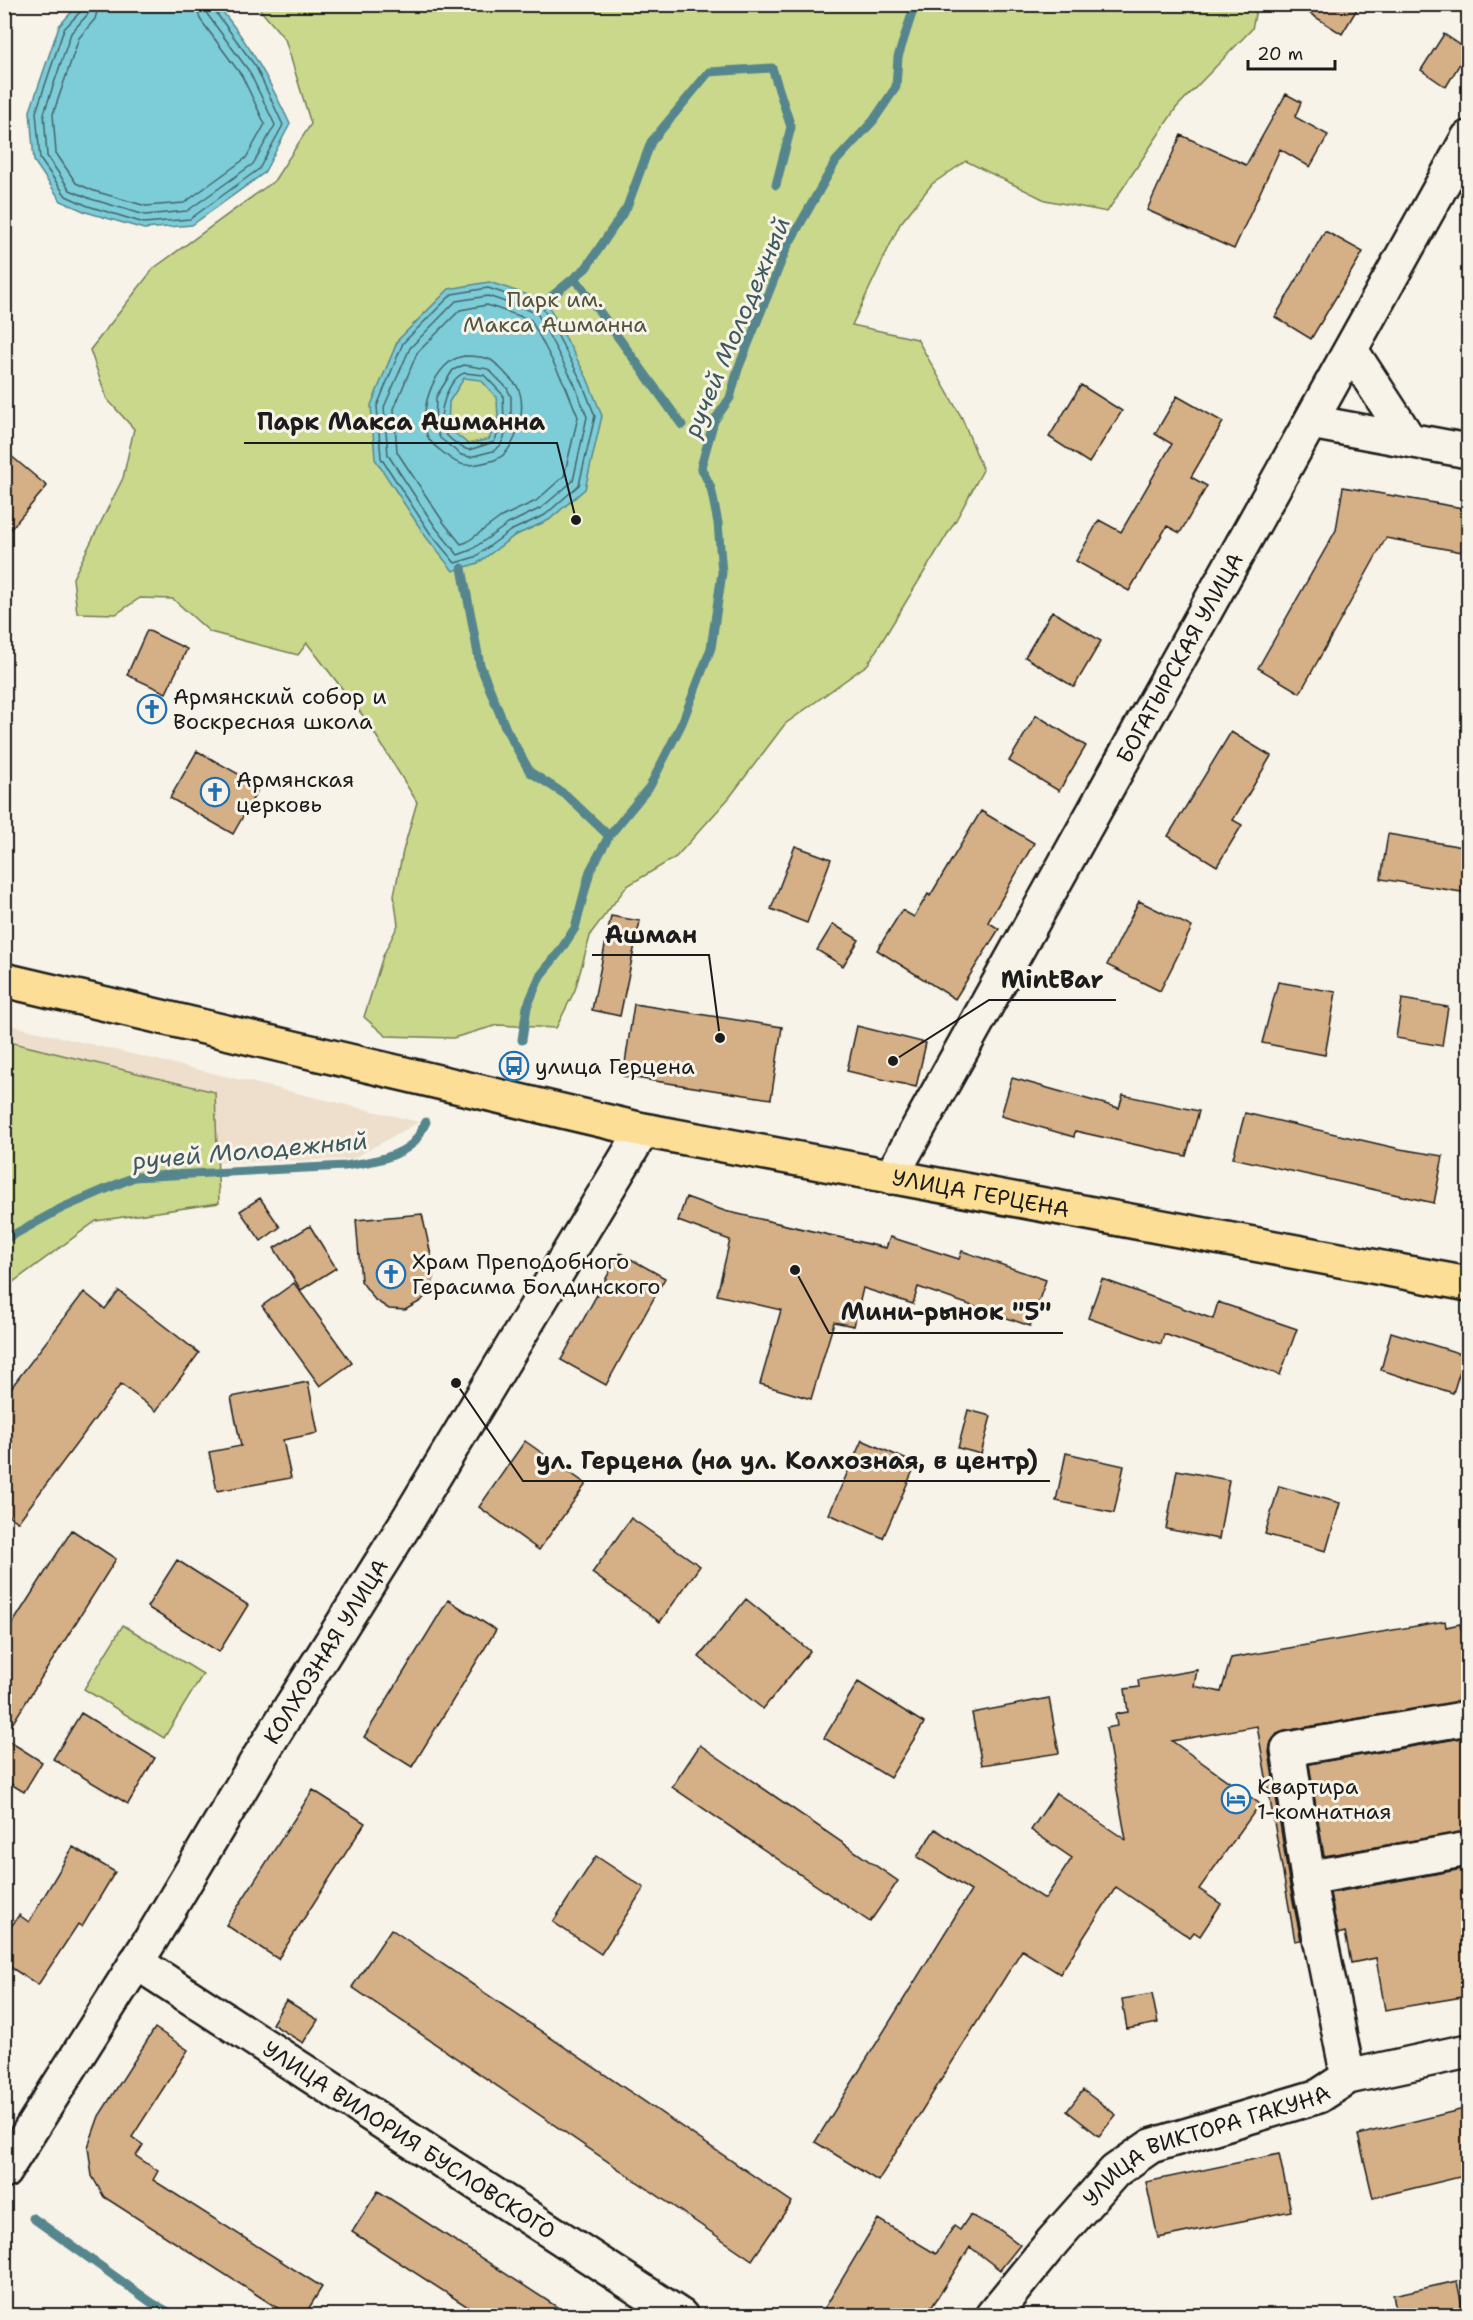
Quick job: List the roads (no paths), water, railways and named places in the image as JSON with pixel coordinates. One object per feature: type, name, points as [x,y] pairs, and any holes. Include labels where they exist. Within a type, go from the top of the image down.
[{"type":"main road","name":"УЛИЦА ГЕРЦЕНА","points":[[4,980],[643,1130],[1468,1284]]},
{"type":"street","name":"БОГАТЫРСКАЯ УЛИЦА","points":[[891,1177],[1468,138]]},
{"type":"street","points":[[1351,350],[1408,438]]},
{"type":"street","points":[[1311,422],[1408,438],[1468,451]]},
{"type":"street","name":"КОЛХОЗНАЯ УЛИЦА","points":[[4,2172],[406,1523],[643,1130]]},
{"type":"street","points":[[1348,2077],[1308,1878],[1288,1749],[1468,1718]]},
{"type":"street","points":[[1308,1878],[1468,1849]]},
{"type":"street","name":"УЛИЦА ВИЛОРИЯ БУСЛОВСКОГО","points":[[136,1962],[681,2316]]},
{"type":"street","name":"УЛИЦА ВИКТОРА ГАКУНА","points":[[992,2316],[1053,2241],[1115,2171],[1151,2146],[1319,2096],[1348,2077],[1468,2050]]},
{"type":"water","points":[[79,4],[217,5],[258,62],[290,124],[264,173],[192,225],[144,229],[86,212],[61,201],[34,161],[30,111],[59,26]]},
{"type":"water","points":[[489,282],[546,301],[587,378],[602,416],[585,489],[549,520],[514,536],[478,563],[453,571],[426,537],[375,459],[371,405],[398,340],[449,289]],"holes":[[[464,378],[481,380],[497,398],[498,420],[489,439],[468,444],[448,427],[449,402]]]},
{"type":"waterway","name":"ручей Молодежный","points":[[522,1040],[527,1007],[540,976],[575,928],[590,871],[609,836],[650,786],[682,723],[711,648],[722,573],[718,523],[711,488],[701,467],[714,421],[730,398],[738,369],[787,247],[836,161],[873,121],[896,87],[898,57],[915,4]]},
{"type":"waterway","points":[[546,301],[586,268],[627,207],[651,142],[709,72],[772,68],[791,127],[776,185]]},
{"type":"waterway","points":[[575,278],[682,425]]},
{"type":"waterway","points":[[462,568],[480,665],[506,729],[530,772],[566,795],[609,836]]},
{"type":"waterway","name":"ручей Молодежный","points":[[4,1240],[62,1208],[134,1177],[345,1166],[363,1163],[390,1156],[406,1148],[415,1141],[426,1122]]},
{"type":"waterway","points":[[33,2218],[152,2303],[176,2316]]},
{"type":"place","name":"Парк Макса Ашманна","points":[[576,520]]},
{"type":"place","name":"Армянский собор и Воскресная школа","points":[[152,709]]},
{"type":"place","name":"Армянская церковь","points":[[215,792]]},
{"type":"place","name":"Ашман","points":[[720,1038]]},
{"type":"place","name":"MintBar","points":[[893,1061]]},
{"type":"place","name":"улица Герцена","points":[[514,1066]]},
{"type":"place","name":"Мини-рынок \"5\"","points":[[795,1270]]},
{"type":"place","name":"Храм Преподобного Герасима Болдинского","points":[[391,1274]]},
{"type":"place","name":"ул. Герцена (на ул. Колхозная, в центр)","points":[[456,1383]]},
{"type":"place","name":"Квартира 1-комнатная","points":[[1236,1799]]},
{"type":"park label","name":"Парк им. Макса Ашманна","points":[[555,312]]}]
